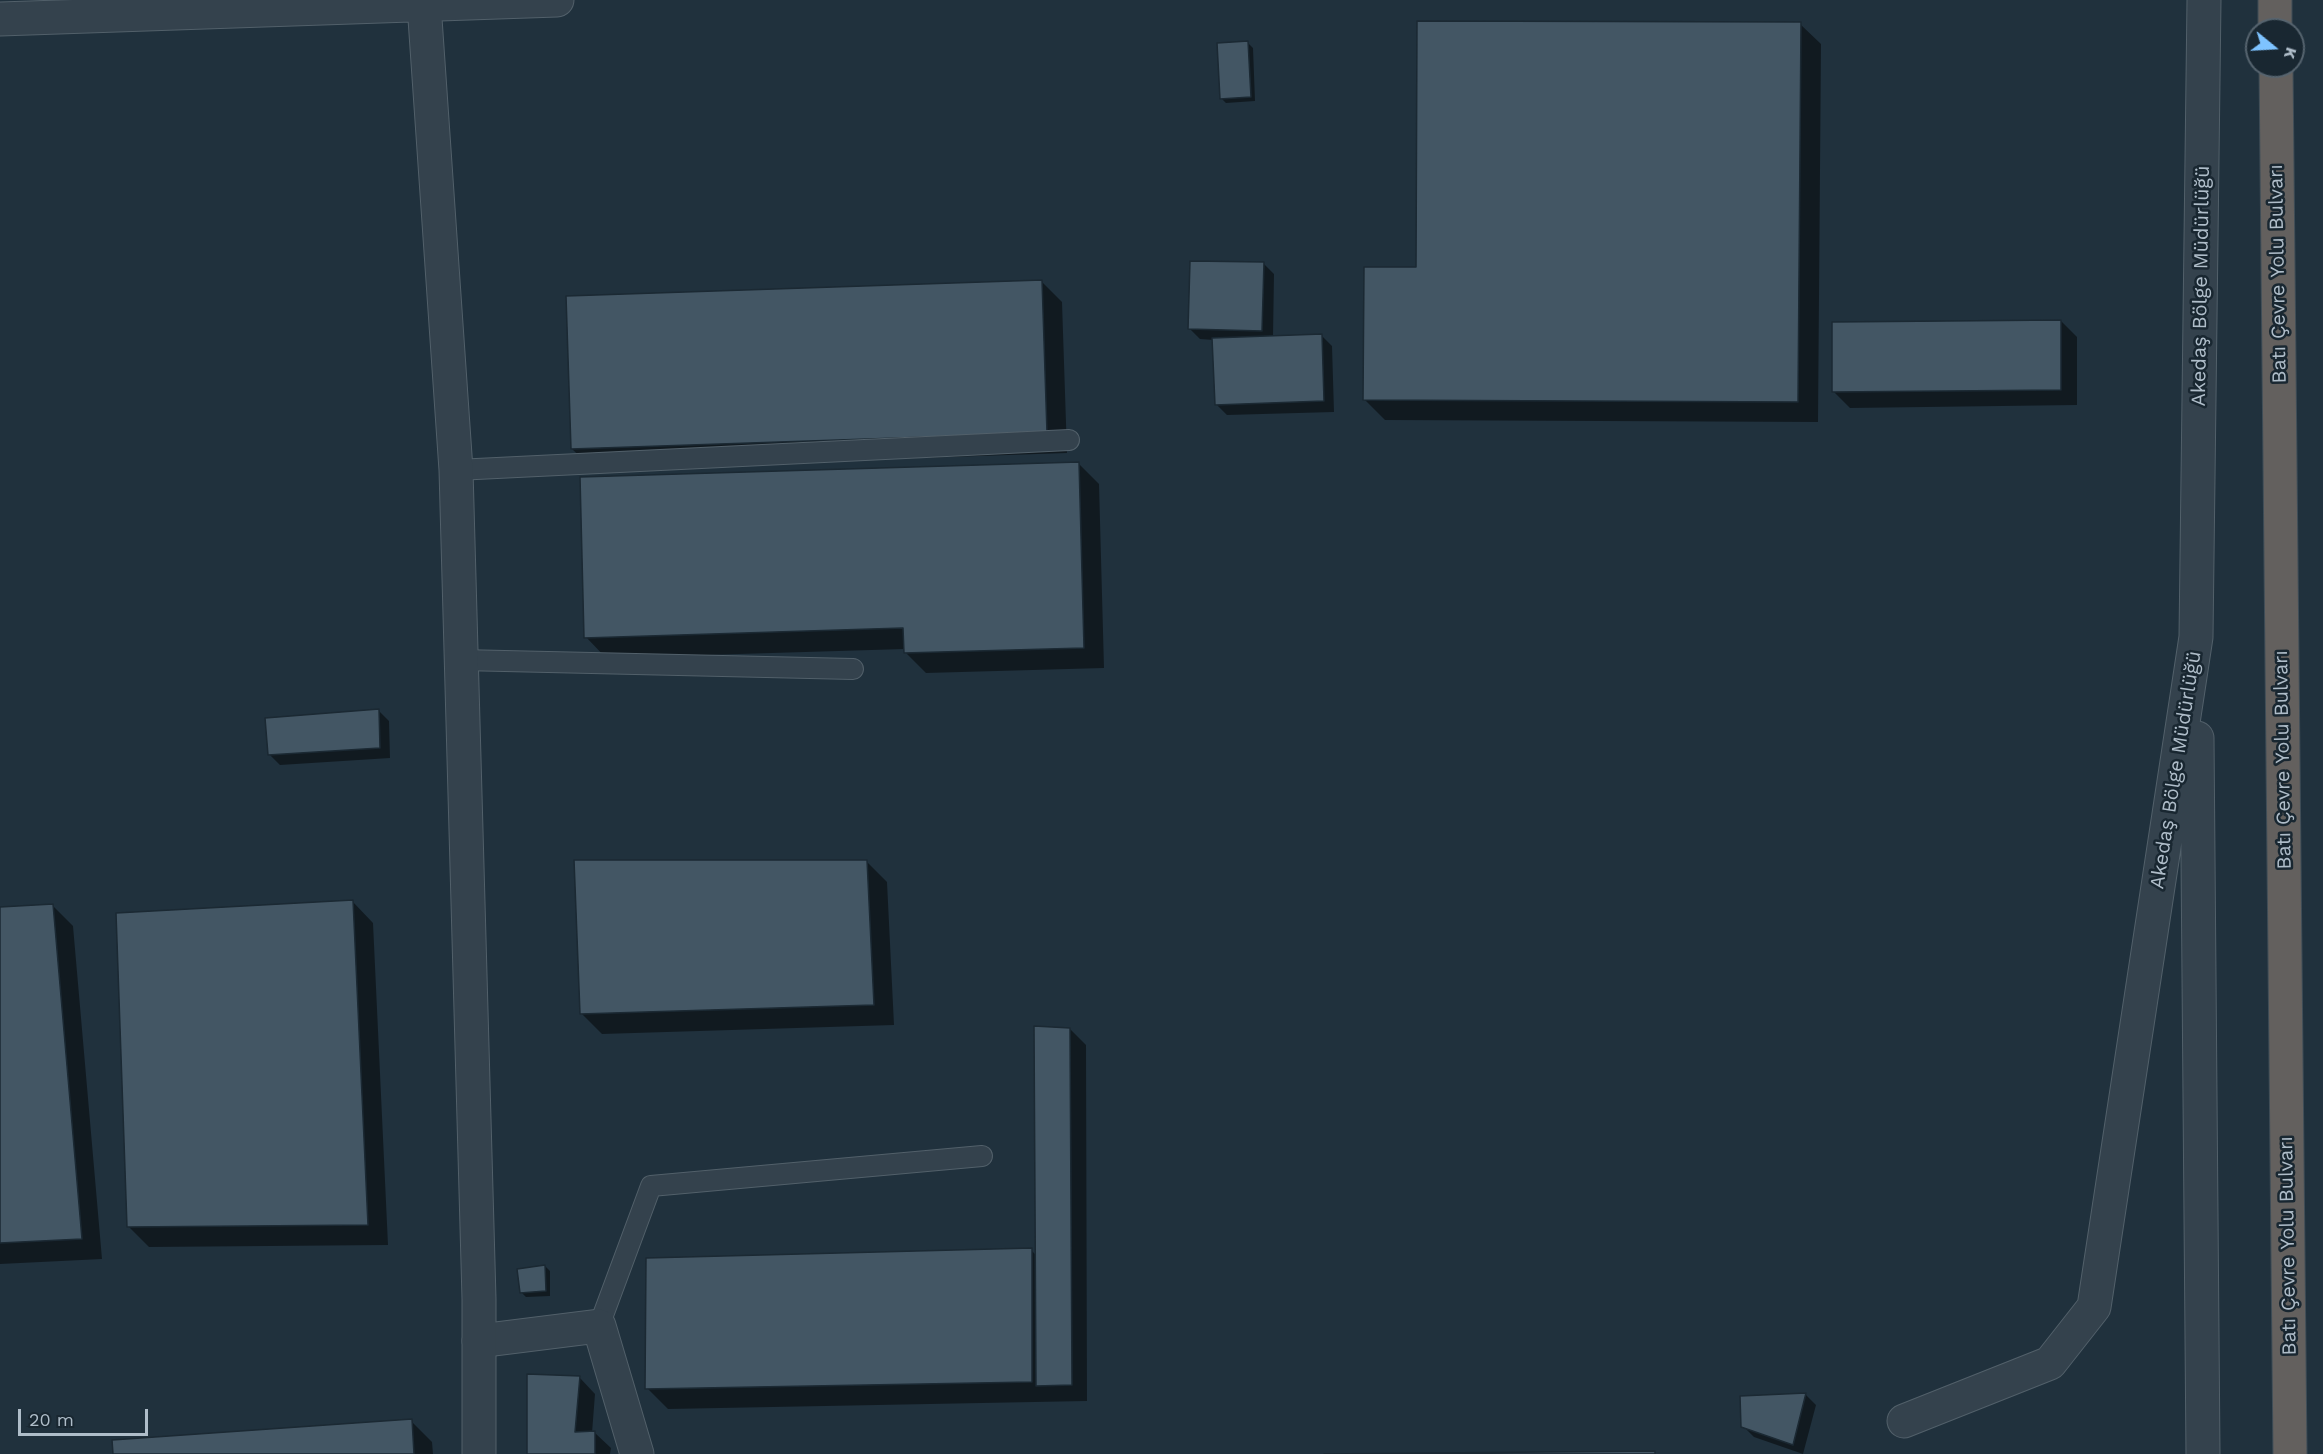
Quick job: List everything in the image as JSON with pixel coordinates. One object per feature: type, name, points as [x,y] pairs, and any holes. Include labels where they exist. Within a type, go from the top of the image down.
[{"type":"highway","points":[[2275,0],[2276,18]]},
{"type":"highway","name":"Batı Çevre Yolu Bulvarı","points":[[2276,78],[2290,1454]]},
{"type":"street","points":[[0,19],[424,2],[557,0]]},
{"type":"street","name":"Akedaş Bölge Müdürlüğü","points":[[1904,1420],[2050,1363],[2094,1307],[2196,637],[2204,0]]},
{"type":"street","points":[[424,2],[456,470],[479,1454]]},
{"type":"street","points":[[2196,637],[2203,1454]]},
{"type":"street","points":[[478,1341],[599,1326],[637,1454]]},
{"type":"lane","points":[[456,470],[1069,441]]},
{"type":"lane","points":[[461,660],[853,669]]},
{"type":"lane","points":[[599,1326],[651,1186],[982,1156]]},
{"type":"building","points":[[1417,21],[1801,22],[1798,402],[1363,400],[1364,267],[1416,267]]},
{"type":"building","points":[[1248,41],[1251,97],[1220,99],[1217,43]]},
{"type":"building","points":[[1190,261],[1264,262],[1262,331],[1188,329]]},
{"type":"building","points":[[1042,280],[1047,433],[571,449],[566,296]]},
{"type":"building","points":[[2061,320],[2061,390],[1832,392],[1832,322]]},
{"type":"building","points":[[1322,334],[1324,401],[1215,405],[1212,338]]},
{"type":"building","points":[[1079,462],[1084,648],[904,653],[903,628],[584,638],[580,477]]},
{"type":"building","points":[[379,709],[380,748],[268,755],[265,718]]},
{"type":"building","points":[[574,860],[867,860],[874,1005],[580,1014]]},
{"type":"building","points":[[353,900],[368,1225],[127,1227],[116,913]]},
{"type":"building","points":[[53,904],[82,1239],[0,1243],[0,907]]},
{"type":"building","points":[[1034,1026],[1070,1028],[1072,1385],[1036,1386]]},
{"type":"building","points":[[1032,1248],[1032,1382],[645,1389],[646,1258]]},
{"type":"building","points":[[545,1265],[546,1291],[520,1293],[517,1269]]},
{"type":"building","points":[[527,1374],[580,1376],[575,1432],[595,1431],[595,1454],[527,1454]]},
{"type":"building","points":[[1806,1393],[1793,1445],[1741,1427],[1740,1396]]},
{"type":"building","points":[[412,1419],[414,1454],[113,1454],[112,1440]]},
{"type":"building","points":[[1655,1451],[1655,1454],[1324,1454]]}]
